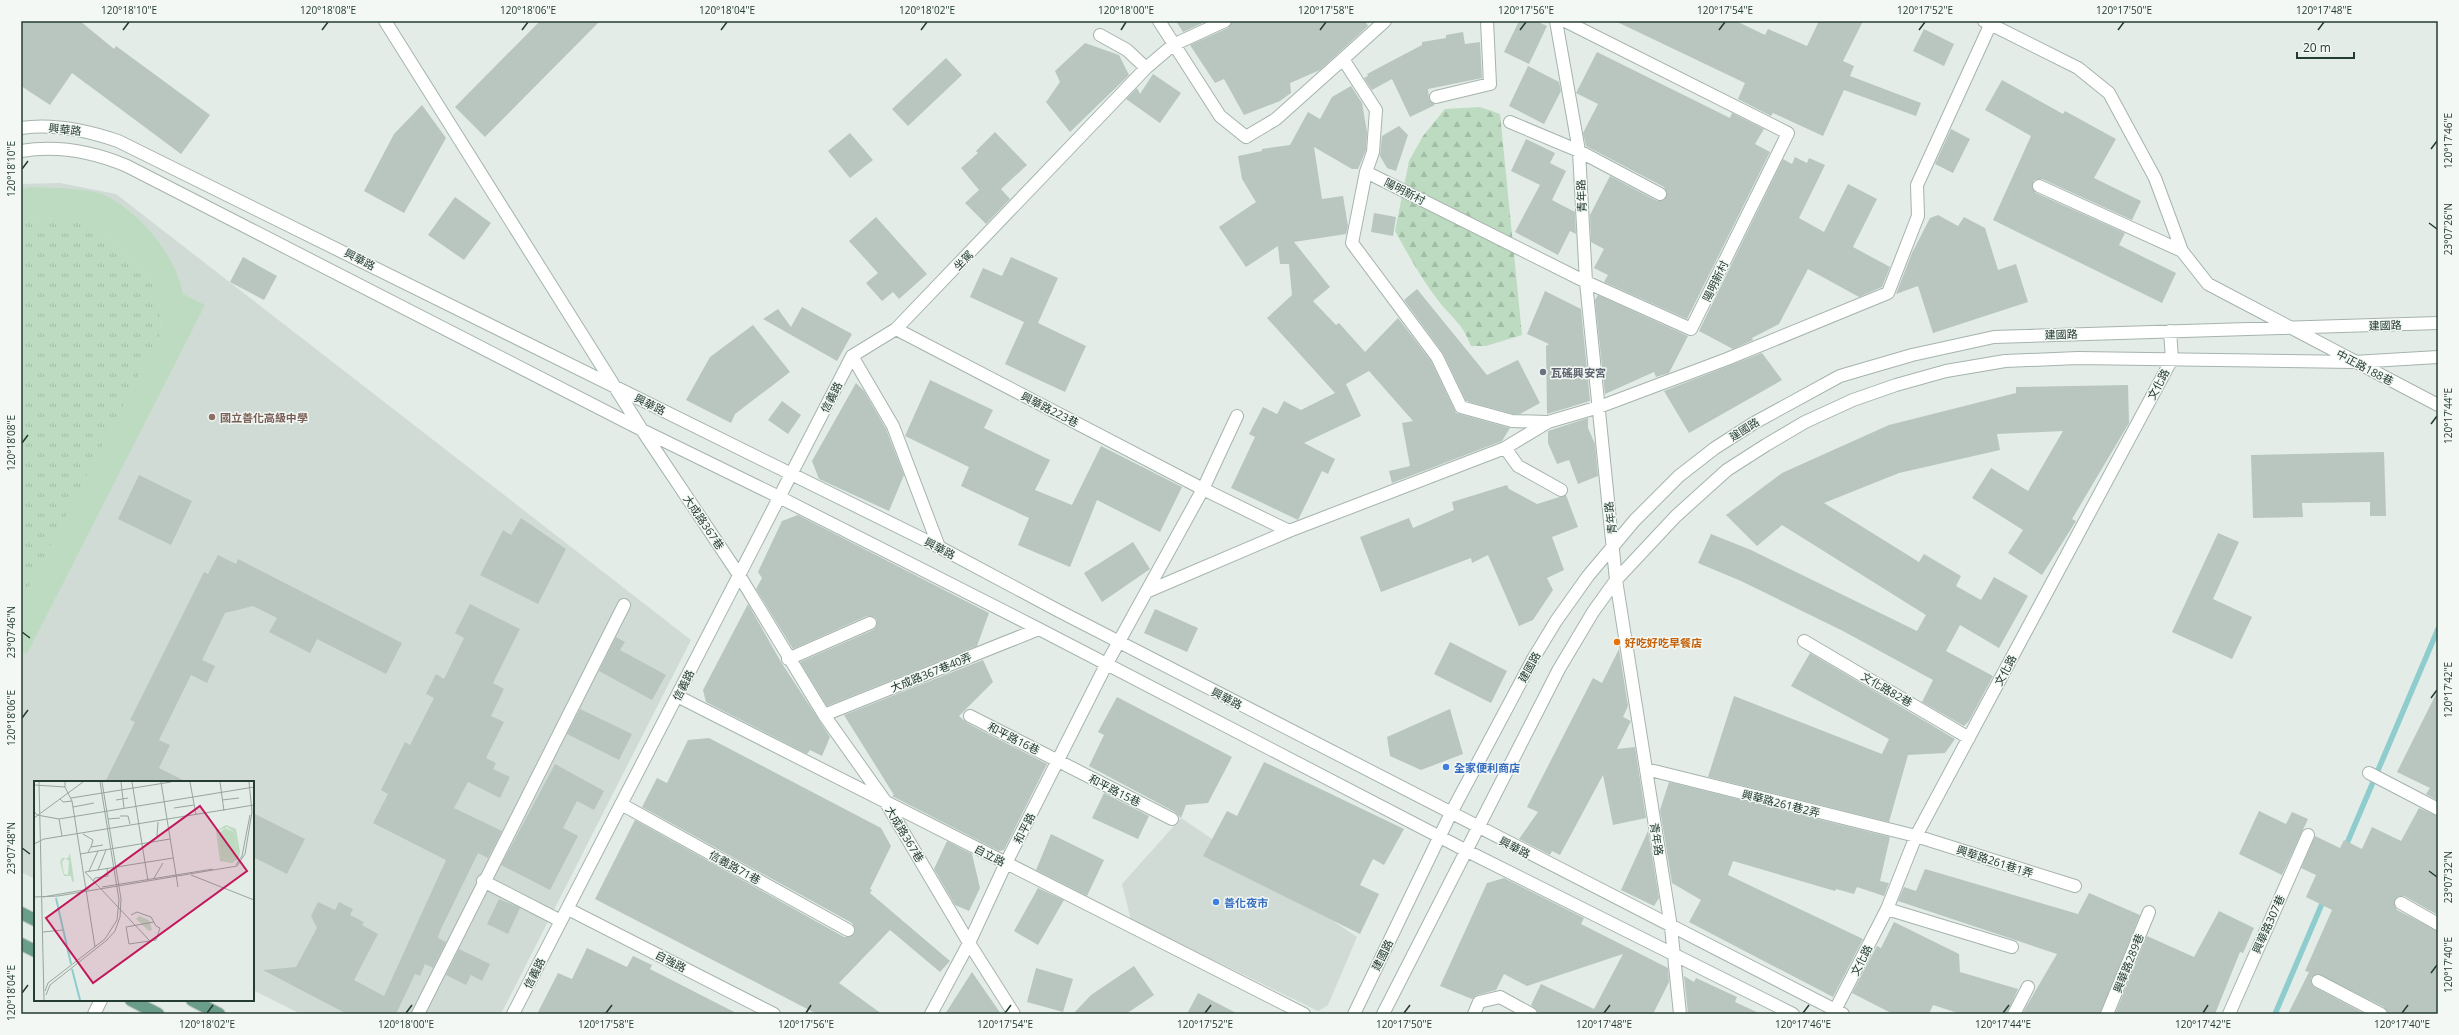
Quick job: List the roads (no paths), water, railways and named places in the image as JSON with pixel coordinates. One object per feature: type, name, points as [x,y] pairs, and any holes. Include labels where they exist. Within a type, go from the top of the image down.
[{"type":"main road","points":[[21,913],[34,920]]},
{"type":"main road","points":[[21,944],[34,951]]},
{"type":"main road","points":[[133,1001],[158,1014]]},
{"type":"main road","points":[[194,1001],[219,1014]]},
{"type":"street","name":"大成路367巷","points":[[385,21],[642,430],[739,575],[788,659],[824,715],[885,801],[969,943],[1014,1014]]},
{"type":"street","points":[[1159,21],[1220,116],[1246,137],[1276,118],[1385,21]]},
{"type":"street","name":"坐駕","points":[[852,356],[896,329],[1146,68],[1173,45],[1225,21]]},
{"type":"street","points":[[1436,97],[1490,84],[1487,21]]},
{"type":"street","name":"青年路","points":[[1556,21],[1579,151],[1586,282],[1616,580],[1671,928],[1680,1014]]},
{"type":"street","name":"陽明新村","points":[[1366,172],[1586,282],[1691,329],[1788,133],[1565,21]]},
{"type":"street","points":[[1146,592],[1289,531],[1506,448],[1548,422],[1598,407],[1727,359],[1888,293],[1918,216],[1917,185],[1989,22],[2078,68],[2108,93],[2155,178],[2182,251]]},
{"type":"street","points":[[1100,35],[1127,50],[1146,68]]},
{"type":"street","points":[[1343,59],[1376,110],[1373,152],[1366,172],[1352,243],[1437,357],[1461,407],[1512,421],[1548,422]]},
{"type":"street","points":[[1510,122],[1579,151],[1660,194]]},
{"type":"street","name":"興華路","points":[[21,128],[64,128],[98,134],[118,141],[939,547],[1118,642],[1837,1013]]},
{"type":"street","name":"興華路","points":[[21,151],[45,149],[84,152],[127,166],[642,430],[780,497],[1039,629],[1465,850],[1674,953],[1793,1014]]},
{"type":"street","points":[[2039,186],[2182,251]]},
{"type":"street","name":"中正路188巷","points":[[2182,251],[2208,284],[2438,405]]},
{"type":"street","name":"建國路","points":[[1354,1014],[1451,814],[1533,659],[1560,615],[1613,544],[1679,476],[1715,448],[1754,422],[1840,376],[1912,355],[1994,337],[2170,331],[2293,329],[2438,323]]},
{"type":"street","name":"興華路223巷","points":[[896,329],[1203,489],[1289,531]]},
{"type":"street","name":"文化路","points":[[1837,1013],[1887,909],[1916,836],[2172,359],[2170,331]]},
{"type":"street","points":[[852,356],[892,426],[939,547]]},
{"type":"street","name":"信義路","points":[[513,1014],[852,356]]},
{"type":"street","points":[[1383,1014],[1465,850],[1568,652],[1616,580],[1676,516],[1727,470],[1805,422],[1853,400],[1946,371],[2005,361],[2078,358],[2354,362],[2438,357]]},
{"type":"street","points":[[1118,642],[1203,489],[1237,416]]},
{"type":"street","points":[[1506,448],[1518,466],[1561,490]]},
{"type":"street","points":[[418,1014],[483,881],[624,605]]},
{"type":"street","points":[[788,659],[870,623]]},
{"type":"street","name":"大成路367巷40弄","points":[[824,715],[1039,629]]},
{"type":"street","name":"文化路82巷","points":[[1804,641],[1969,738]]},
{"type":"street","name":"和平路","points":[[931,1014],[969,943],[1006,863],[1118,642]]},
{"type":"street","name":"自立路","points":[[677,696],[1304,1014]]},
{"type":"street","name":"和平路16巷","points":[[970,716],[1058,760]]},
{"type":"street","name":"和平路15巷","points":[[1058,760],[1172,819]]},
{"type":"street","name":"興華路261巷2弄","points":[[1646,769],[1916,836]]},
{"type":"street","points":[[2369,773],[2438,810]]},
{"type":"street","name":"信義路71巷","points":[[621,804],[848,930]]},
{"type":"street","name":"興華路307巷","points":[[2229,1014],[2308,835]]},
{"type":"street","name":"興華路261巷1弄","points":[[1916,836],[2075,886]]},
{"type":"street","points":[[483,881],[561,921]]},
{"type":"street","points":[[2401,903],[2438,924]]},
{"type":"street","name":"自強路","points":[[568,908],[774,1014]]},
{"type":"street","points":[[1887,909],[2012,947]]},
{"type":"street","name":"興華路289巷","points":[[2107,1014],[2149,912]]},
{"type":"street","points":[[2318,981],[2381,1014]]},
{"type":"street","points":[[2014,1014],[2028,987]]},
{"type":"street","points":[[1474,1014],[1479,1002],[1500,997],[1531,1014]]},
{"type":"street","points":[[94,1014],[100,1001]]},
{"type":"waterway","points":[[2345,848],[2438,629]]},
{"type":"waterway","points":[[2275,1014],[2324,899]]},
{"type":"place","name":"瓦磘興安宮","points":[[1543,372]]},
{"type":"place","name":"國立善化高級中學","points":[[212,417]]},
{"type":"place","name":"好吃好吃早餐店","points":[[1617,642]]},
{"type":"place","name":"全家便利商店","points":[[1446,767]]},
{"type":"place","name":"善化夜市","points":[[1216,902]]}]
